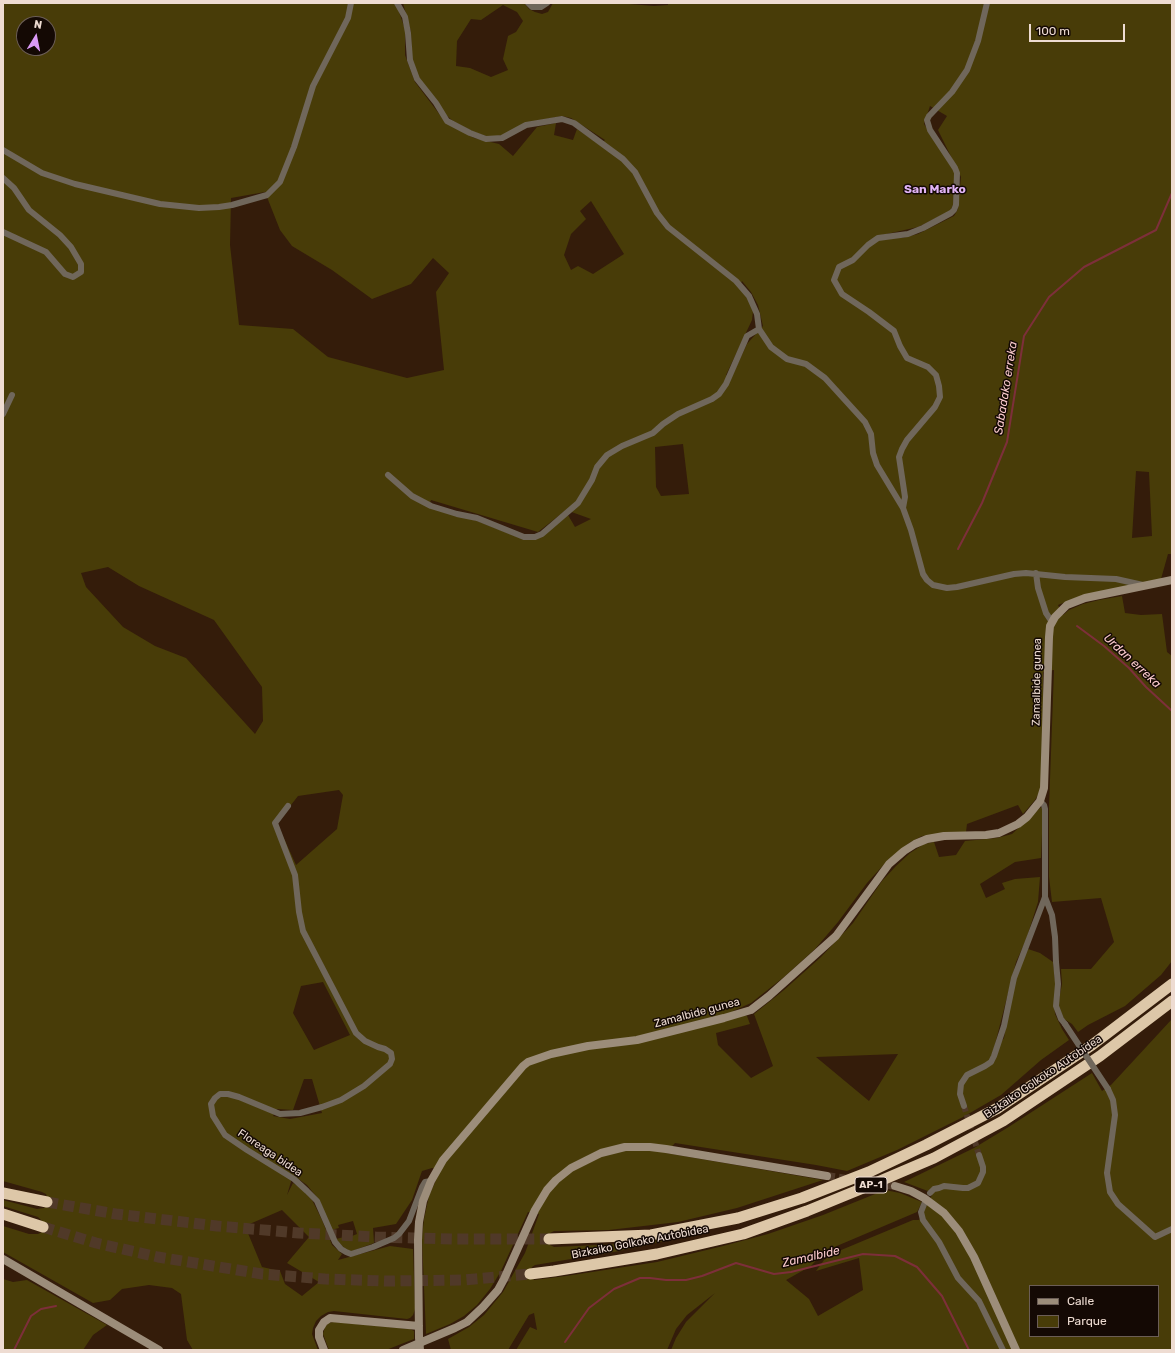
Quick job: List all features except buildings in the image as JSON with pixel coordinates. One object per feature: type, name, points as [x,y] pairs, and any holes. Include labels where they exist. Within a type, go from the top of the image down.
[{"type":"highway","name":"Bizkaiko Golkoko Autobidea","points":[[549,1239],[651,1235],[738,1218],[802,1198],[869,1172],[998,1108],[1092,1045],[1172,984]]},
{"type":"highway","name":"Bizkaiko Golkoko Autobidea","points":[[530,1274],[657,1254],[743,1234],[807,1211],[873,1184],[934,1158],[1003,1121],[1100,1056],[1172,1001]]},
{"type":"highway","points":[[3,1193],[47,1202]]},
{"type":"highway","points":[[3,1214],[43,1227]]},
{"type":"street","points":[[3,150],[42,173],[75,184],[160,204],[199,208],[232,205],[267,195],[280,182],[294,147],[313,86],[348,18],[351,3]]},
{"type":"street","points":[[397,3],[405,17],[410,60],[417,79],[436,103],[447,121],[470,133],[486,139],[502,138],[526,125],[562,119],[574,123],[623,159],[635,172],[657,213],[668,226],[736,280],[749,296],[757,314],[759,330],[771,347],[787,359],[806,364],[825,378],[865,422],[871,434],[873,453],[877,465],[903,508],[911,530],[923,574],[933,585],[947,588],[957,587],[1014,574],[1036,573],[1064,577],[1116,579],[1146,586]]},
{"type":"street","points":[[528,3],[532,7],[541,7],[546,3]]},
{"type":"street","points":[[903,508],[905,497],[899,457],[907,440],[935,407],[940,397],[936,375],[928,367],[907,358],[894,331],[842,294],[834,280],[839,267],[854,260],[868,245],[878,238],[908,234],[936,221],[954,210],[956,205],[956,168],[930,130],[927,120],[933,110],[952,92],[967,70],[978,41],[987,3]]},
{"type":"street","points":[[3,178],[14,188],[29,210],[60,234],[71,247],[81,264],[81,272],[73,277],[66,274],[46,252],[3,232]]},
{"type":"street","points":[[388,475],[412,496],[431,506],[501,526],[524,537],[535,537],[542,534],[578,503],[592,480],[597,467],[607,455],[622,446],[653,433],[678,414],[719,394],[726,384],[747,336],[759,330]]},
{"type":"street","points":[[3,414],[12,395]]},
{"type":"street","points":[[1036,573],[1038,588],[1046,613],[1052,622],[1058,613],[1072,603],[1086,598],[1172,580]]},
{"type":"street","name":"Zamalbide gunea","points":[[420,1350],[418,1240],[419,1222],[423,1201],[431,1181],[443,1160],[493,1103],[514,1075],[528,1062],[551,1054],[588,1046],[637,1040],[751,1010],[769,996],[836,936],[890,864],[904,851],[927,838],[999,833],[1018,824],[1027,817],[1040,801],[1046,776],[1049,636],[1052,622]]},
{"type":"street","points":[[964,1106],[960,1094],[961,1084],[967,1075],[991,1062],[994,1056],[1004,1026],[1014,978],[1045,897],[1045,809],[1044,805],[1040,801]]},
{"type":"street","name":"Floreaga bidea","points":[[288,806],[275,823],[295,874],[304,931],[356,1033],[365,1041],[391,1053],[392,1059],[390,1064],[364,1086],[341,1100],[322,1107],[300,1113],[280,1114],[228,1094],[220,1094],[214,1098],[211,1104],[213,1116],[225,1135],[294,1180],[317,1201],[335,1242],[341,1249],[351,1254],[373,1247],[394,1238],[399,1234],[409,1221],[425,1182],[431,1181]]},
{"type":"street","points":[[1045,897],[1052,915],[1055,937],[1058,984],[1056,1006],[1061,1019],[1108,1089],[1113,1100],[1115,1115],[1107,1173],[1110,1192],[1122,1208],[1155,1237],[1172,1229]]},
{"type":"street","points":[[403,1350],[467,1322],[483,1307],[498,1290],[504,1280],[535,1210],[547,1190],[556,1180],[571,1168],[601,1153],[625,1147],[650,1147],[827,1176]]},
{"type":"street","points":[[930,1193],[944,1186],[968,1188],[978,1183],[983,1172],[983,1166],[979,1155]]},
{"type":"street","points":[[895,1186],[911,1191],[924,1198],[944,1213],[959,1231],[974,1257],[1016,1350]]},
{"type":"street","points":[[925,1202],[921,1212],[923,1220],[939,1242],[958,1278],[979,1301],[1003,1350]]},
{"type":"street","points":[[3,1259],[159,1350]]},
{"type":"street","points":[[324,1350],[319,1337],[319,1330],[324,1322],[330,1318],[419,1326]]},
{"type":"green space","points":[[3,3],[394,3],[398,9],[405,29],[405,55],[415,82],[443,119],[474,138],[499,144],[513,156],[537,127],[556,123],[554,135],[573,140],[577,129],[600,145],[605,140],[571,118],[562,116],[526,123],[507,134],[497,136],[486,136],[474,132],[453,121],[446,115],[419,78],[412,60],[411,32],[403,3],[524,3],[529,9],[542,14],[548,12],[553,3],[617,3],[654,6],[668,5],[668,3],[1172,3],[1172,554],[1168,554],[1161,579],[1081,596],[1058,605],[1063,615],[1069,610],[1083,604],[1122,596],[1125,613],[1141,615],[1162,614],[1167,652],[1172,656],[1172,961],[1161,975],[1125,1006],[1088,1025],[1078,1032],[1072,1024],[1064,1019],[1058,1005],[1062,984],[1061,969],[1091,969],[1114,942],[1101,898],[1052,902],[1049,877],[1049,807],[1054,670],[1043,672],[1041,789],[1035,800],[1023,814],[1018,805],[967,824],[966,832],[922,836],[909,843],[888,860],[867,883],[838,922],[815,949],[784,977],[751,1003],[733,1011],[747,1016],[750,1024],[716,1033],[718,1045],[751,1078],[773,1066],[754,1014],[821,957],[853,923],[882,881],[896,866],[910,853],[924,844],[934,842],[939,857],[956,855],[965,841],[997,838],[1012,834],[1041,807],[1043,810],[1041,858],[1015,862],[980,884],[986,898],[1005,889],[1002,883],[1015,879],[1040,877],[1038,902],[1026,940],[1016,962],[993,1052],[1004,1038],[1011,997],[1018,971],[1028,949],[1040,953],[1053,962],[1056,989],[1054,998],[1055,1014],[1069,1040],[1041,1060],[1001,1095],[963,1117],[897,1150],[847,1171],[675,1143],[666,1153],[823,1180],[737,1208],[678,1222],[609,1230],[554,1231],[550,1233],[548,1241],[550,1245],[554,1247],[621,1244],[696,1234],[619,1251],[535,1265],[532,1267],[530,1272],[534,1280],[657,1262],[768,1234],[823,1215],[885,1190],[900,1193],[922,1202],[917,1212],[825,1251],[811,1266],[786,1280],[809,1299],[818,1316],[863,1290],[859,1258],[816,1271],[824,1260],[834,1253],[913,1220],[919,1220],[933,1193],[904,1182],[974,1148],[1092,1073],[1102,1091],[1111,1085],[1172,1019],[1172,1350],[671,1350],[676,1338],[686,1322],[715,1293],[687,1315],[676,1329],[667,1350],[516,1350],[530,1327],[537,1330],[534,1313],[529,1315],[508,1350],[451,1350],[448,1339],[469,1327],[484,1315],[503,1292],[525,1253],[539,1214],[528,1212],[501,1271],[490,1289],[477,1305],[464,1316],[450,1324],[426,1334],[422,1239],[424,1219],[429,1196],[441,1169],[432,1168],[422,1171],[412,1200],[396,1224],[373,1228],[374,1243],[352,1251],[346,1250],[336,1239],[344,1237],[347,1238],[357,1234],[353,1221],[338,1225],[339,1228],[332,1232],[320,1201],[307,1185],[293,1175],[287,1195],[293,1183],[301,1188],[312,1200],[332,1245],[342,1254],[338,1260],[390,1246],[413,1249],[415,1309],[410,1318],[407,1319],[334,1311],[328,1312],[316,1321],[313,1328],[312,1334],[318,1350],[193,1350],[187,1340],[181,1294],[172,1288],[149,1285],[122,1289],[110,1300],[93,1303],[3,1252],[3,1226],[29,1234],[38,1234],[42,1232],[44,1225],[38,1217],[3,1206],[3,1200],[37,1209],[47,1206],[48,1200],[46,1194],[3,1181]],"holes":[[[503,5],[517,12],[523,21],[516,32],[508,36],[503,59],[508,70],[491,77],[470,68],[456,66],[457,41],[471,19],[481,20]],[[930,106],[947,116],[938,130],[961,177],[958,209],[954,216],[918,234],[902,238],[882,235],[918,227],[950,211],[953,205],[955,172],[924,124]],[[265,192],[280,230],[292,246],[332,270],[372,299],[411,284],[433,258],[449,273],[436,292],[444,370],[407,378],[328,357],[293,329],[239,325],[230,245],[231,198]],[[591,201],[624,254],[593,274],[578,266],[571,270],[564,255],[571,234],[586,219],[580,211]],[[742,281],[751,292],[758,305],[763,326],[747,344],[731,378],[726,375],[752,320],[753,311],[748,298],[739,287]],[[683,444],[689,494],[661,496],[656,487],[655,447]],[[1136,471],[1149,472],[1152,536],[1132,538]],[[431,500],[538,532],[566,510],[591,519],[575,527],[568,515],[541,537],[530,540],[520,538],[477,521],[428,507]],[[108,567],[139,586],[214,620],[262,687],[263,721],[255,734],[186,658],[155,646],[123,627],[86,587],[81,573]],[[339,790],[343,795],[337,829],[296,865],[277,823],[298,796]],[[323,982],[350,1035],[314,1050],[293,1013],[301,986]],[[898,1054],[869,1101],[816,1057]],[[304,1079],[312,1079],[322,1113],[290,1119],[273,1116],[277,1109],[293,1110]],[[282,1210],[309,1237],[287,1263],[319,1282],[302,1296],[285,1284],[280,1271],[262,1267],[245,1226]]]},
{"type":"green space","points":[[3,1279],[13,1282],[27,1280],[107,1325],[93,1335],[83,1350],[3,1350]]},
{"type":"green space","points":[[334,1322],[410,1329],[414,1331],[414,1339],[386,1350],[329,1350],[323,1334],[328,1323]]},
{"type":"waterway","name":"Sabadako erreka","points":[[958,549],[982,503],[1007,442],[1024,336],[1049,297],[1084,267],[1156,230],[1172,193]]},
{"type":"waterway","name":"Urdan erreka","points":[[1077,626],[1104,646],[1129,668],[1146,687],[1172,711]]},
{"type":"waterway","name":"Zamalbide","points":[[565,1342],[589,1308],[614,1289],[640,1278],[686,1280],[702,1276],[736,1263],[774,1274],[791,1272],[863,1254],[895,1256],[917,1267],[942,1296],[969,1350]]},
{"type":"waterway","points":[[14,1350],[31,1316],[41,1309],[56,1306]]},
{"type":"tunnel","points":[[964,1106],[979,1155]]},
{"type":"tunnel","points":[[827,1176],[895,1186]]},
{"type":"tunnel","points":[[47,1202],[116,1214],[217,1226],[299,1233],[452,1239],[549,1239]]},
{"type":"tunnel","points":[[43,1227],[96,1243],[158,1257],[262,1274],[325,1279],[386,1281],[464,1280],[530,1274]]},
{"type":"district","name":"San Marko","points":[[935,190]]}]
